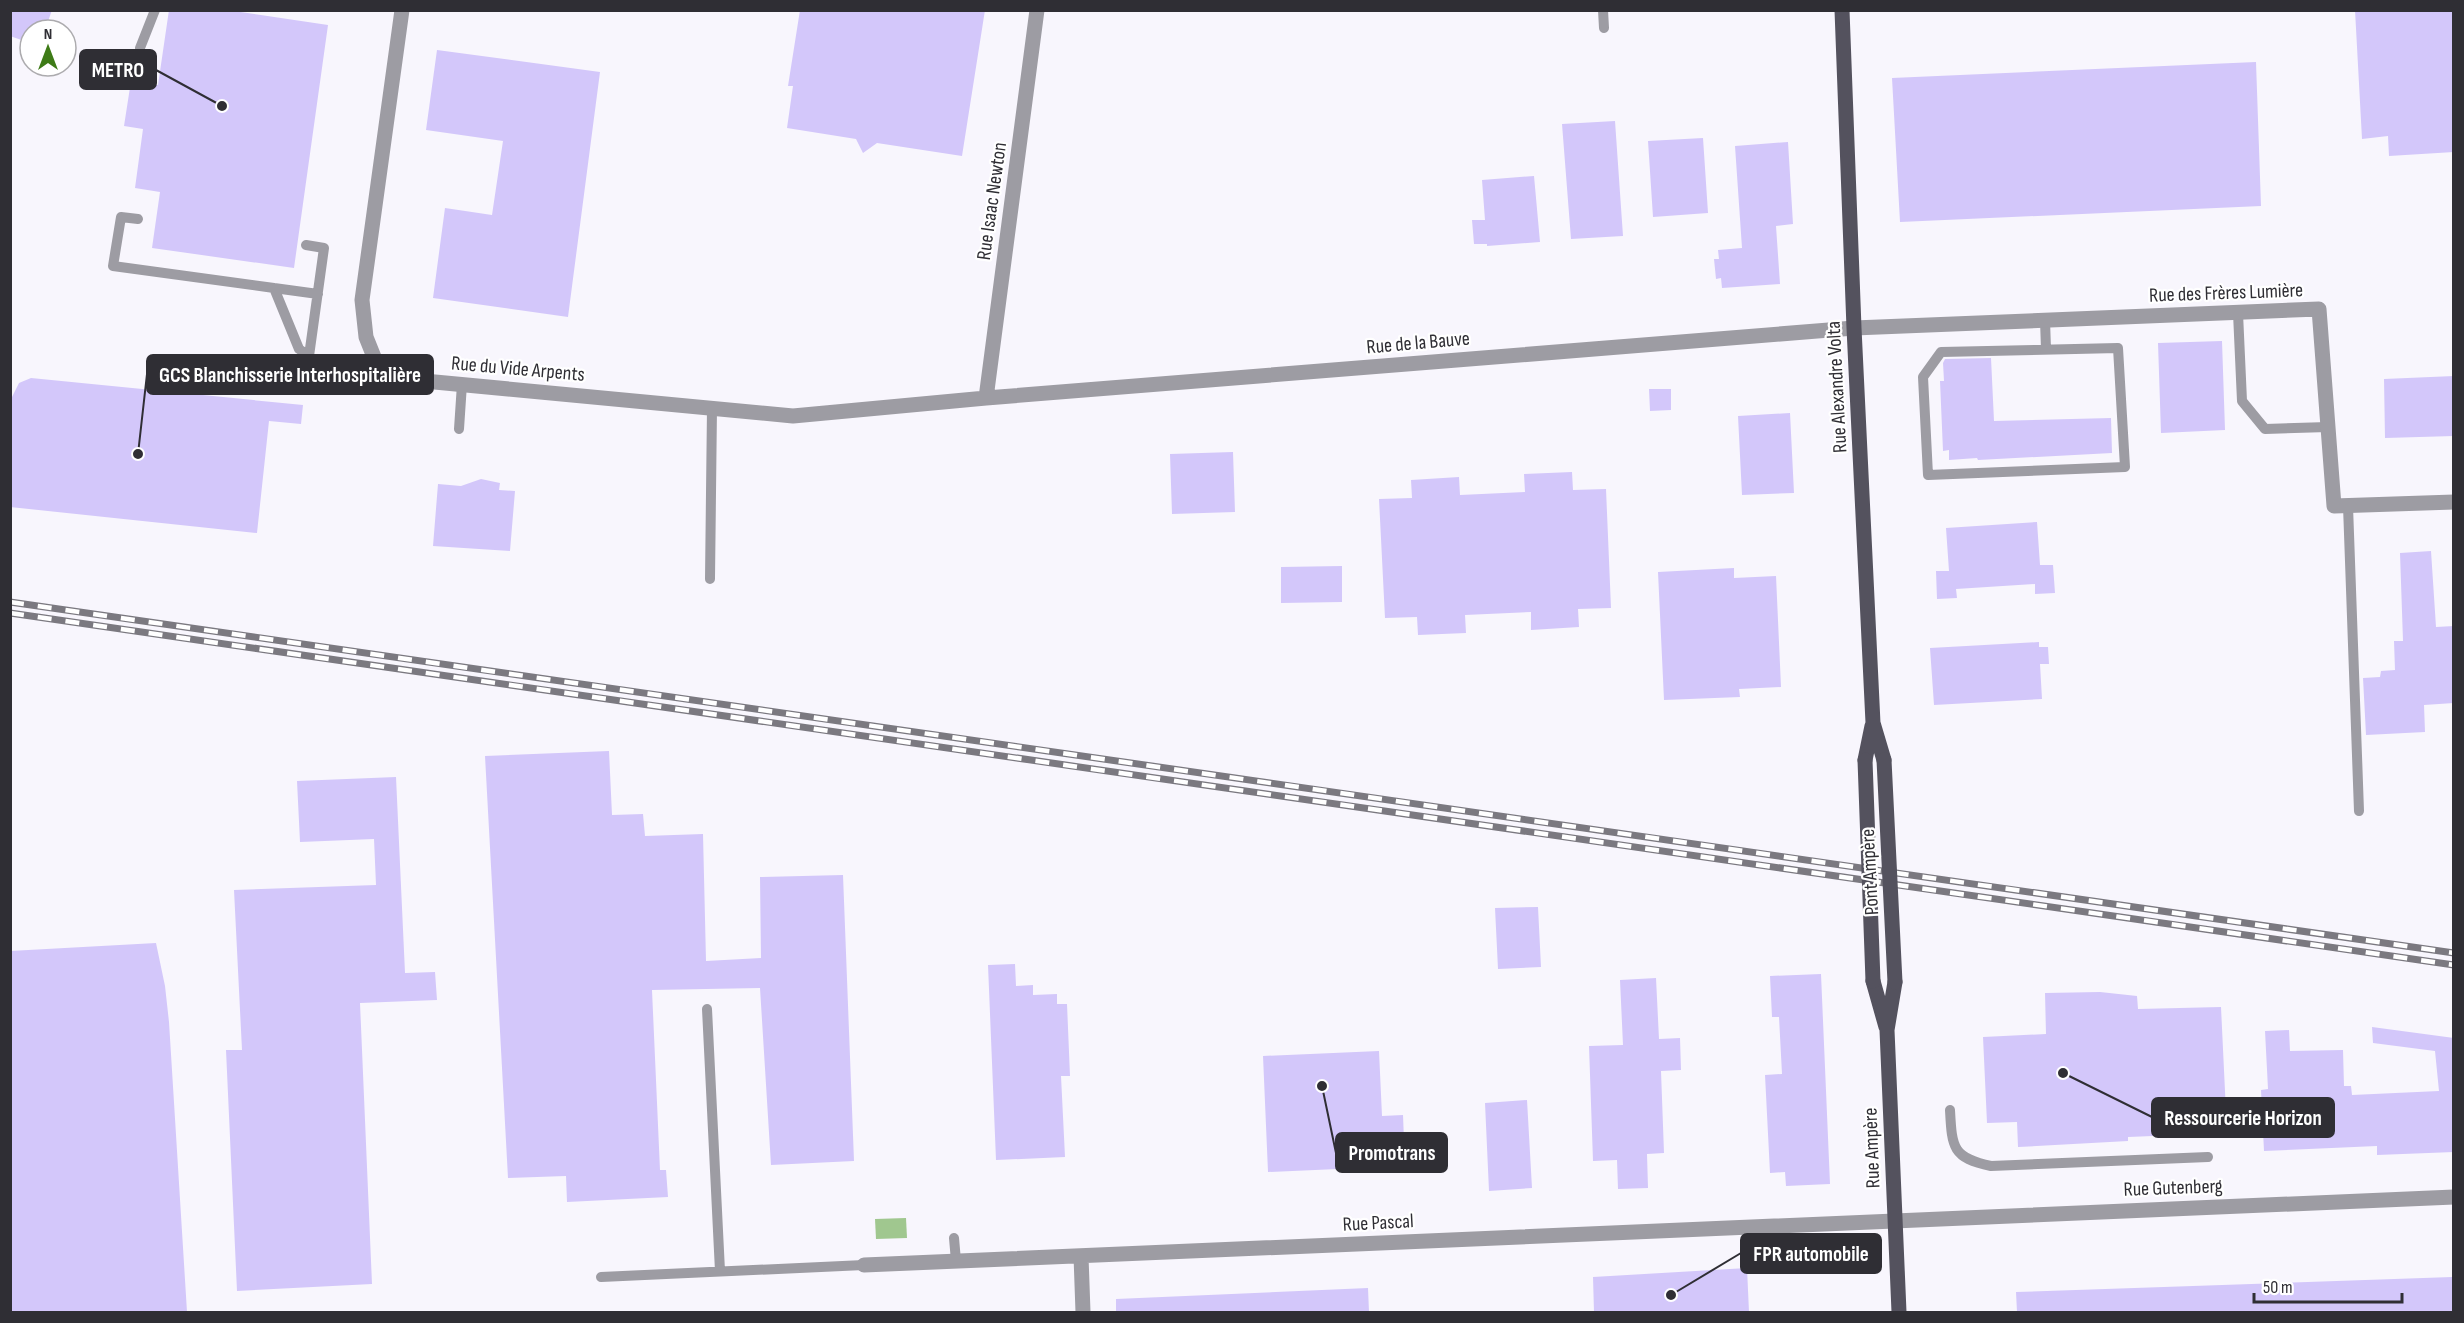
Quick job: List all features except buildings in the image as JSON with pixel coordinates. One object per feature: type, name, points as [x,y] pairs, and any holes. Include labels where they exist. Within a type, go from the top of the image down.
[{"type":"main road","name":"Rue Alexandre Volta","points":[[1842,10],[1854,328],[1873,723],[1884,760]]},
{"type":"main road","name":"Pont Ampère","points":[[1873,723],[1865,760],[1873,981],[1887,1030]]},
{"type":"main road","name":"Pont Ampère","points":[[1884,760],[1895,982]]},
{"type":"main road","name":"Rue Ampère","points":[[1895,982],[1887,1030],[1899,1312]]},
{"type":"street","name":"Rue du Vide Arpents","points":[[402,10],[362,300],[366,337],[382,377],[793,416],[986,398]]},
{"type":"street","name":"Rue Isaac Newton","points":[[986,398],[1037,10]]},
{"type":"street","name":"Rue des Frères Lumière","points":[[1854,328],[2319,309],[2334,506],[2348,506]]},
{"type":"street","name":"Rue de la Bauve","points":[[986,398],[1854,328]]},
{"type":"street","points":[[2348,506],[2454,502]]},
{"type":"street","name":"Rue Gutenberg","points":[[1895,1221],[2454,1197]]},
{"type":"street","name":"Rue Pascal","points":[[864,1265],[1895,1221]]},
{"type":"street","points":[[1081,1256],[1083,1312]]},
{"type":"lane","points":[[140,48],[154,10]]},
{"type":"lane","points":[[1603,10],[1604,28]]},
{"type":"lane","points":[[138,219],[121,216],[113,266],[318,294]]},
{"type":"lane","points":[[306,245],[324,248],[309,356]]},
{"type":"lane","points":[[274,288],[299,349],[323,371],[348,373],[375,359]]},
{"type":"lane","points":[[2238,313],[2242,401],[2265,429],[2328,427]]},
{"type":"lane","points":[[2045,320],[2046,349]]},
{"type":"lane","points":[[2118,348],[2125,467],[1928,475],[1923,377],[1941,352],[2046,349],[2118,348]]},
{"type":"lane","points":[[459,429],[462,384]]},
{"type":"lane","points":[[710,579],[712,408]]},
{"type":"lane","points":[[2348,506],[2359,811]]},
{"type":"lane","points":[[707,1009],[720,1271]]},
{"type":"lane","points":[[1950,1110],[1951,1137],[1957,1151],[1971,1162],[1991,1166],[2208,1157]]},
{"type":"lane","points":[[954,1238],[956,1262]]},
{"type":"lane","points":[[601,1277],[864,1265]]},
{"type":"shaded area","points":[[906,1218],[907,1238],[876,1239],[875,1219]]},
{"type":"railway","points":[[10,602],[2454,953]]},
{"type":"railway","points":[[10,613],[2454,965]]},
{"type":"place","name":"METRO","points":[[222,106]]},
{"type":"place","name":"GCS Blanchisserie Interhospitalière","points":[[138,454]]},
{"type":"place","name":"Ressourcerie Horizon","points":[[2063,1073]]},
{"type":"place","name":"Promotrans","points":[[1322,1086]]},
{"type":"place","name":"FPR automobile","points":[[1671,1295]]}]
